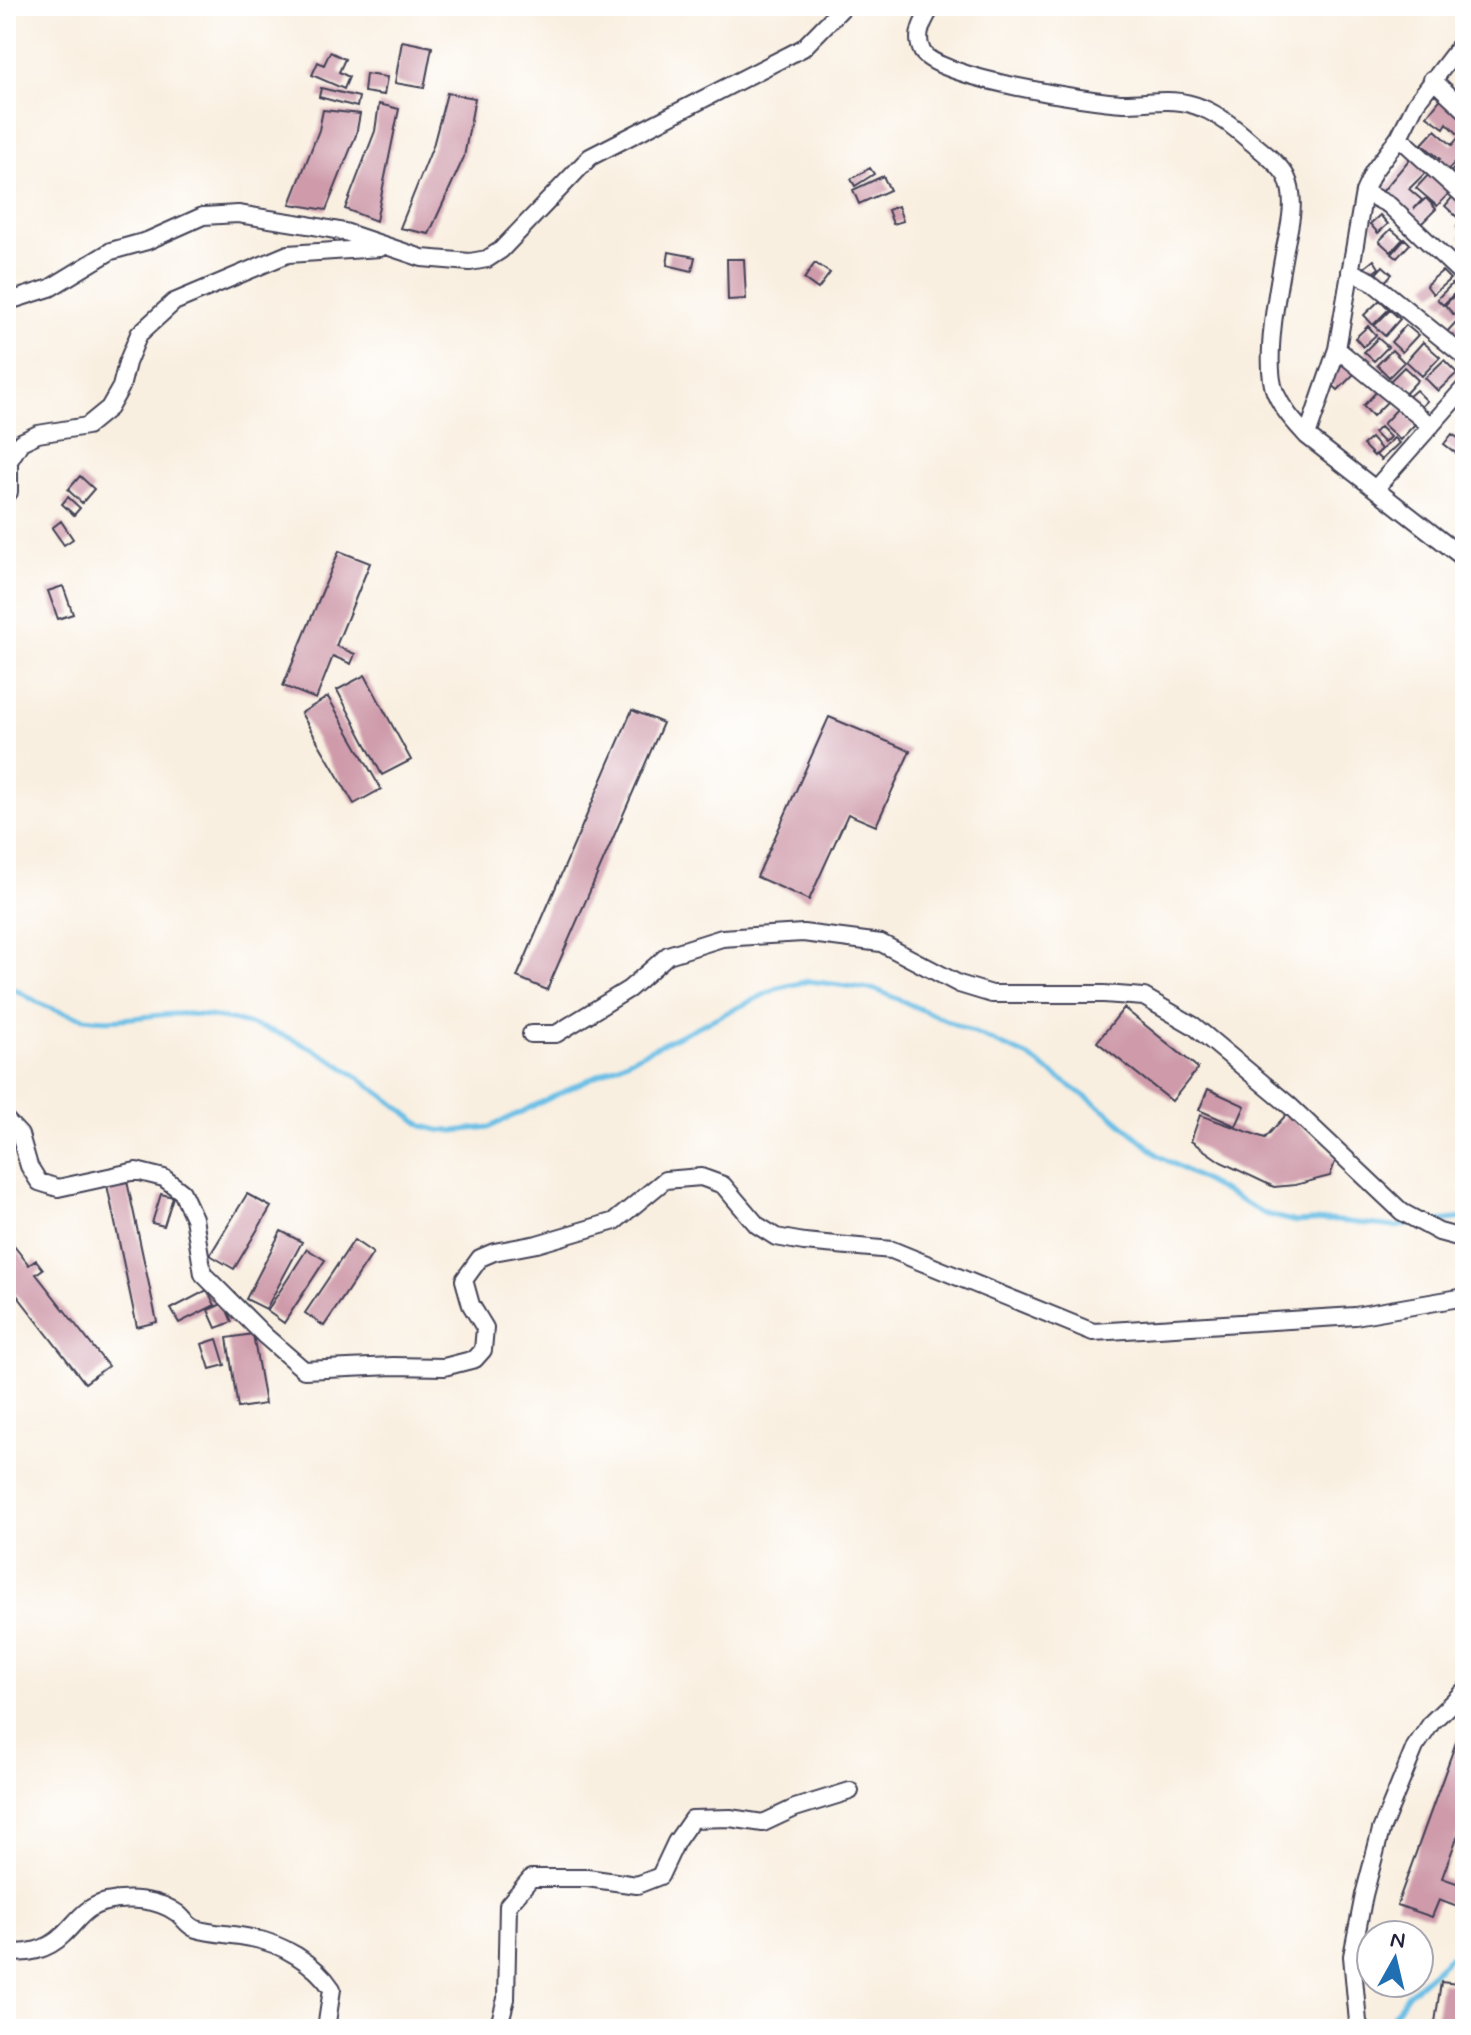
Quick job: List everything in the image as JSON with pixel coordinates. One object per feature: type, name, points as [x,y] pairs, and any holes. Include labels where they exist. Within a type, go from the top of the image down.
[{"type":"street","points":[[6,302],[50,288],[111,251],[147,241],[203,216],[238,214],[345,232],[422,258],[470,262],[487,259],[501,250],[590,157],[803,48],[844,6]]},
{"type":"street","points":[[932,6],[918,38],[923,54],[935,64],[964,75],[1087,100],[1125,103],[1172,99],[1202,108],[1236,129],[1280,168],[1287,178],[1292,199],[1275,315],[1271,361],[1274,390],[1289,417],[1307,436],[1465,559]]},
{"type":"street","points":[[1307,436],[1337,349],[1364,192],[1373,172],[1399,137],[1432,79],[1465,39]]},
{"type":"street","points":[[1432,79],[1465,110]]},
{"type":"street","points":[[1399,137],[1465,197]]},
{"type":"street","points":[[1364,192],[1389,205],[1465,277]]},
{"type":"street","points":[[9,492],[9,461],[21,442],[38,434],[87,426],[109,408],[121,387],[139,334],[174,302],[288,254],[390,248]]},
{"type":"street","points":[[1350,271],[1371,281],[1465,357]]},
{"type":"street","points":[[1337,349],[1431,426]]},
{"type":"street","points":[[1375,489],[1465,387]]},
{"type":"street","points":[[531,1034],[556,1034],[629,989],[668,955],[722,938],[803,933],[881,943],[959,984],[992,994],[1144,997],[1194,1026],[1290,1106],[1402,1212],[1439,1232],[1465,1239]]},
{"type":"street","points":[[6,1120],[20,1135],[29,1166],[39,1182],[58,1188],[136,1171],[164,1178],[182,1192],[194,1218],[203,1274],[304,1370],[444,1367],[475,1359],[483,1350],[485,1328],[471,1305],[464,1280],[480,1258],[615,1221],[665,1180],[685,1177],[701,1177],[723,1185],[757,1225],[776,1237],[892,1250],[1093,1332],[1355,1316],[1465,1297]]},
{"type":"street","points":[[1361,2029],[1352,1956],[1381,1830],[1415,1747],[1432,1722],[1465,1690]]},
{"type":"street","points":[[498,2029],[506,1999],[508,1905],[531,1878],[587,1878],[637,1885],[660,1876],[676,1842],[692,1819],[730,1818],[763,1823],[795,1808],[850,1791]]},
{"type":"street","points":[[6,1952],[41,1950],[63,1936],[85,1910],[106,1902],[156,1902],[178,1913],[188,1925],[197,1929],[255,1938],[280,1947],[322,1974],[332,1989],[326,2029]]},
{"type":"building","points":[[402,41],[432,47],[424,88],[395,83]]},
{"type":"building","points":[[330,52],[345,59],[339,72],[349,77],[344,89],[312,75],[318,62],[324,65]]},
{"type":"building","points":[[366,74],[387,77],[384,95],[364,92]]},
{"type":"building","points":[[321,88],[359,97],[357,107],[319,97]]},
{"type":"building","points":[[447,93],[475,98],[464,157],[429,234],[400,228],[433,146]]},
{"type":"building","points":[[1443,96],[1465,114],[1465,151],[1447,171],[1435,163],[1440,159],[1422,144],[1435,130],[1452,145],[1460,136],[1447,123],[1444,128],[1427,116]]},
{"type":"building","points":[[379,104],[399,109],[376,221],[345,209],[375,131]]},
{"type":"building","points":[[323,110],[360,114],[356,135],[326,210],[290,204],[319,130]]},
{"type":"building","points":[[1465,154],[1465,183],[1451,172]]},
{"type":"building","points":[[1413,155],[1428,170],[1409,189],[1422,200],[1414,209],[1426,198],[1436,209],[1418,227],[1382,192]]},
{"type":"building","points":[[870,168],[874,174],[855,186],[851,179]]},
{"type":"building","points":[[1431,172],[1453,189],[1437,206],[1416,188]]},
{"type":"building","points":[[883,176],[890,190],[859,204],[853,190]]},
{"type":"building","points":[[1455,194],[1465,202],[1465,208],[1457,217],[1445,206]]},
{"type":"building","points":[[898,206],[903,221],[893,224],[888,210]]},
{"type":"building","points":[[1380,215],[1388,224],[1378,233],[1370,224]]},
{"type":"building","points":[[1465,218],[1463,240],[1459,237],[1463,233],[1457,227]]},
{"type":"building","points":[[1391,229],[1403,239],[1391,252],[1379,241]]},
{"type":"building","points":[[1405,239],[1410,244],[1397,258],[1392,254]]},
{"type":"building","points":[[669,252],[695,257],[692,271],[667,265]]},
{"type":"building","points":[[727,259],[744,259],[746,299],[728,300]]},
{"type":"building","points":[[1374,260],[1379,268],[1370,275],[1364,268]]},
{"type":"building","points":[[815,263],[830,273],[818,289],[804,279]]},
{"type":"building","points":[[1383,266],[1392,274],[1381,286],[1372,278]]},
{"type":"building","points":[[1442,271],[1450,279],[1433,294],[1426,285]]},
{"type":"building","points":[[1453,283],[1459,289],[1443,305],[1437,299]]},
{"type":"building","points":[[1461,288],[1465,292],[1465,303],[1454,315],[1445,305]]},
{"type":"building","points":[[1380,300],[1389,309],[1373,325],[1364,315]]},
{"type":"building","points":[[1390,310],[1400,319],[1385,336],[1374,326]]},
{"type":"building","points":[[1456,322],[1465,330],[1465,336],[1455,346],[1444,335]]},
{"type":"building","points":[[1406,325],[1418,335],[1402,352],[1391,342]]},
{"type":"building","points":[[1368,326],[1376,335],[1363,347],[1355,338]]},
{"type":"building","points":[[1378,338],[1388,347],[1374,361],[1364,352]]},
{"type":"building","points":[[1423,342],[1440,357],[1422,376],[1406,361]]},
{"type":"building","points":[[1392,350],[1404,362],[1389,377],[1377,365]]},
{"type":"building","points":[[1347,360],[1357,371],[1338,390],[1327,380]]},
{"type":"building","points":[[1444,360],[1457,373],[1438,391],[1425,378]]},
{"type":"building","points":[[1404,367],[1418,380],[1402,397],[1388,383]]},
{"type":"building","points":[[1380,388],[1391,398],[1373,416],[1363,406]]},
{"type":"building","points":[[1416,390],[1427,401],[1419,409],[1407,398]]},
{"type":"building","points":[[1399,407],[1416,423],[1400,440],[1383,424]]},
{"type":"building","points":[[1380,427],[1390,437],[1384,443],[1374,433]]},
{"type":"building","points":[[1452,434],[1465,443],[1457,454],[1444,444]]},
{"type":"building","points":[[1371,438],[1381,449],[1374,456],[1363,445]]},
{"type":"building","points":[[1394,438],[1399,443],[1381,460],[1376,455]]},
{"type":"building","points":[[80,476],[94,489],[82,503],[68,490]]},
{"type":"building","points":[[68,497],[80,508],[74,515],[62,504]]},
{"type":"building","points":[[61,521],[73,539],[64,545],[52,528]]},
{"type":"building","points":[[339,551],[370,563],[336,646],[355,654],[351,664],[333,656],[316,699],[283,686]]},
{"type":"building","points":[[63,586],[73,614],[58,619],[48,591]]},
{"type":"building","points":[[365,675],[411,760],[382,775],[337,690]]},
{"type":"building","points":[[328,697],[381,789],[354,804],[301,713]]},
{"type":"building","points":[[632,710],[663,723],[547,990],[517,977]]},
{"type":"building","points":[[829,717],[910,751],[876,826],[848,814],[809,900],[757,877]]},
{"type":"building","points":[[1124,1008],[1198,1068],[1172,1101],[1097,1042]]},
{"type":"building","points":[[1208,1089],[1245,1106],[1236,1126],[1199,1110]]},
{"type":"building","points":[[1287,1114],[1336,1159],[1330,1176],[1274,1187],[1221,1162],[1191,1141],[1200,1115],[1265,1138]]},
{"type":"building","points":[[127,1181],[157,1322],[137,1327],[107,1185]]},
{"type":"building","points":[[161,1194],[173,1197],[164,1226],[152,1223]]},
{"type":"building","points":[[247,1194],[271,1207],[234,1269],[210,1255]]},
{"type":"building","points":[[281,1231],[302,1242],[266,1309],[246,1299]]},
{"type":"building","points":[[6,1236],[29,1265],[36,1260],[43,1269],[36,1274],[108,1366],[85,1383],[6,1281]]},
{"type":"building","points":[[354,1240],[373,1253],[324,1326],[305,1313]]},
{"type":"building","points":[[307,1249],[325,1260],[284,1323],[267,1311]]},
{"type":"building","points":[[207,1290],[215,1305],[179,1323],[171,1309]]},
{"type":"building","points":[[224,1303],[232,1322],[216,1328],[208,1310]]},
{"type":"building","points":[[253,1334],[265,1404],[238,1408],[227,1338]]},
{"type":"building","points":[[217,1339],[225,1365],[210,1369],[202,1344]]},
{"type":"building","points":[[1459,1734],[1465,1736],[1465,1816],[1442,1878],[1465,1886],[1465,1894],[1460,1908],[1439,1900],[1432,1917],[1397,1905]]},
{"type":"building","points":[[1441,1982],[1465,1985],[1465,2029],[1434,2029]]},
{"type":"waterway","points":[[6,986],[50,1008],[85,1018],[111,1020],[189,1014],[258,1026],[288,1037],[342,1066],[423,1126],[454,1131],[490,1127],[778,988],[809,981],[877,990],[1029,1057],[1109,1113],[1159,1156],[1265,1214],[1296,1222],[1329,1220],[1395,1227],[1412,1224]]},
{"type":"waterway","points":[[1430,1222],[1465,1218]]},
{"type":"waterway","points":[[1383,2029],[1409,1993],[1465,1944]]}]
